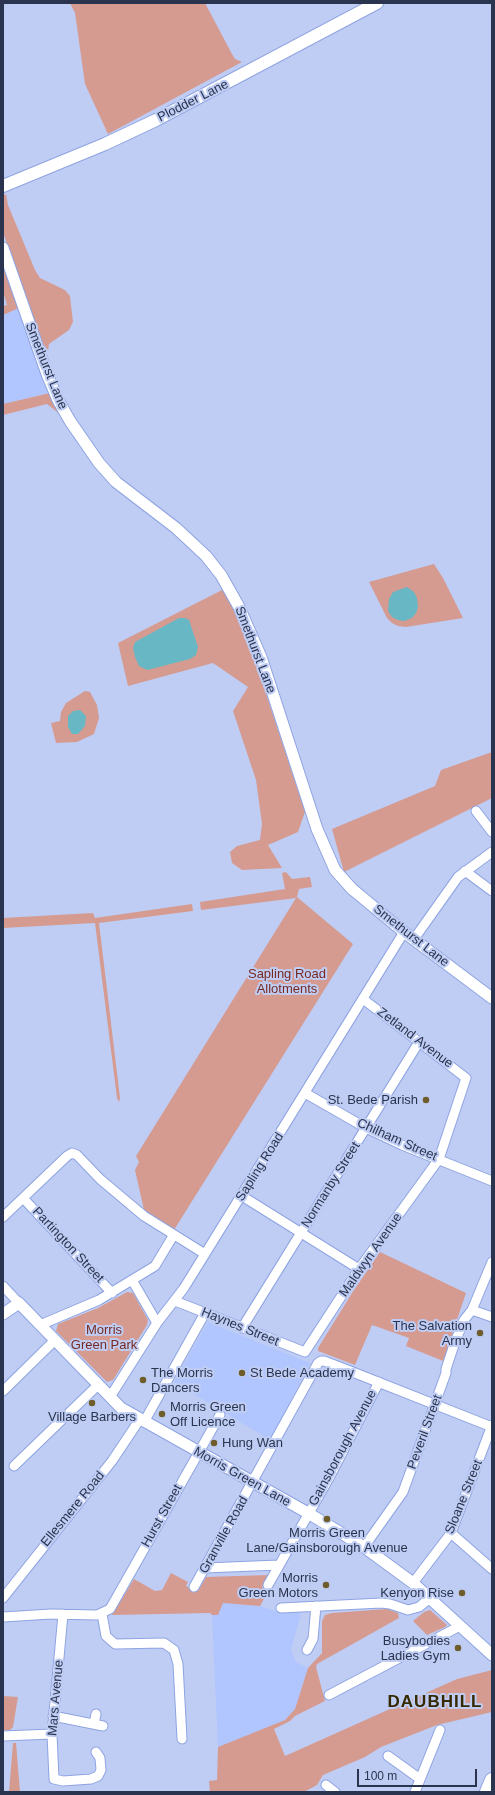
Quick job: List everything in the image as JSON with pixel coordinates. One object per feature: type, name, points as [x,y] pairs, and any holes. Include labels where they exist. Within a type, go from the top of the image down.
[{"type":"main road","name":"Plodder Lane","points":[[3,186],[105,144],[156,120],[377,3]]},
{"type":"main road","points":[[487,1792],[492,1780]]},
{"type":"street","name":"Smethurst Lane","points":[[3,248],[47,374],[63,410],[99,463],[116,482],[186,537],[206,556],[221,575],[241,612],[259,652],[318,829],[335,870],[352,890],[404,932],[492,998]]},
{"type":"street","points":[[476,811],[492,832]]},
{"type":"street","points":[[414,939],[455,881],[465,871],[492,852]]},
{"type":"street","points":[[465,871],[492,891]]},
{"type":"street","name":"Sapling Road","points":[[110,1398],[157,1323],[175,1301],[242,1196],[404,932]]},
{"type":"street","name":"Zetland Avenue","points":[[363,998],[466,1078]]},
{"type":"street","name":"Normanby Street","points":[[242,1328],[420,1042]]},
{"type":"street","name":"Maldwyn Avenue","points":[[306,1352],[359,1269],[439,1159],[466,1078]]},
{"type":"street","name":"Chilham Street","points":[[305,1092],[366,1128],[492,1181]]},
{"type":"street","points":[[3,1217],[67,1156],[72,1153],[78,1155],[124,1200],[144,1216],[173,1236],[205,1254]]},
{"type":"street","points":[[242,1196],[359,1269]]},
{"type":"street","name":"Partington Street","points":[[23,1198],[112,1293]]},
{"type":"street","points":[[40,1325],[84,1308],[112,1293],[158,1264],[173,1236]]},
{"type":"street","name":"Peveril Street","points":[[364,1547],[403,1492],[455,1342],[464,1320],[472,1310],[492,1262]]},
{"type":"street","points":[[132,1280],[157,1323]]},
{"type":"street","name":"Morris Green Lane","points":[[3,1286],[54,1341],[121,1408],[308,1513],[364,1547],[413,1583],[492,1655]]},
{"type":"street","name":"Haynes Street","points":[[175,1301],[306,1352]]},
{"type":"street","points":[[3,1314],[19,1304]]},
{"type":"street","points":[[472,1310],[492,1317]]},
{"type":"street","name":"Ellesmere Road","points":[[3,1598],[142,1421],[205,1313]]},
{"type":"street","points":[[3,1390],[54,1341]]},
{"type":"street","name":"Granville Road","points":[[194,1587],[253,1483],[318,1363],[324,1361],[379,1382]]},
{"type":"street","points":[[379,1382],[492,1426]]},
{"type":"street","name":"Gainsborough Avenue","points":[[268,1585],[329,1478],[379,1382]]},
{"type":"street","points":[[14,1466],[98,1386]]},
{"type":"street","name":"Hurst Street","points":[[102,1614],[110,1609],[220,1414]]},
{"type":"street","name":"Sloane Street","points":[[413,1583],[451,1533],[492,1426]]},
{"type":"street","points":[[451,1533],[492,1569]]},
{"type":"street","points":[[205,1568],[279,1565]]},
{"type":"street","points":[[281,1608],[381,1603],[390,1604],[408,1610],[419,1607],[430,1598]]},
{"type":"street","points":[[307,1650],[313,1639],[316,1606]]},
{"type":"street","name":"Mars Avenue","points":[[63,1614],[52,1734],[54,1777],[56,1781],[91,1779],[98,1776],[101,1770],[101,1764],[100,1758],[96,1752]]},
{"type":"street","points":[[3,1617],[102,1614],[106,1636],[115,1644],[158,1642],[172,1647],[177,1656],[178,1664],[177,1725],[182,1739]]},
{"type":"street","points":[[329,1695],[460,1626]]},
{"type":"street","points":[[172,1647],[179,1640]]},
{"type":"street","points":[[53,1716],[98,1725],[96,1714]]},
{"type":"street","points":[[415,1792],[440,1730]]},
{"type":"street","points":[[3,1736],[52,1734]]},
{"type":"street","points":[[388,1756],[420,1779]]},
{"type":"street","points":[[326,1785],[335,1792]]},
{"type":"shaded area","points":[[19,308],[50,393],[3,404],[3,315]]},
{"type":"shaded area","points":[[407,587],[414,592],[417,598],[418,607],[412,618],[404,621],[398,620],[392,617],[388,611],[389,599],[393,592]]},
{"type":"shaded area","points":[[179,618],[189,620],[198,647],[196,655],[190,659],[147,670],[139,666],[133,648],[135,642]]},
{"type":"shaded area","points":[[80,710],[86,716],[85,726],[78,734],[72,734],[68,727],[68,716],[73,711]]},
{"type":"shaded area","name":"St Bede Academy","points":[[208,1322],[310,1363],[270,1440],[174,1382]]},
{"type":"shaded area","points":[[223,1603],[260,1606],[281,1613],[301,1613],[291,1650],[296,1662],[308,1668],[295,1709],[285,1720],[218,1747],[212,1615],[218,1614]]},
{"type":"green space","points":[[70,3],[205,3],[235,59],[242,62],[108,134],[85,84],[75,13]]},
{"type":"green space","points":[[6,194],[8,205],[35,270],[40,278],[65,290],[70,296],[73,322],[69,330],[49,344],[48,351],[43,350],[3,232],[3,196]]},
{"type":"green space","points":[[3,261],[19,308],[3,315],[3,306],[7,305],[3,291]]},
{"type":"green space","points":[[50,393],[59,411],[57,412],[47,404],[3,415],[3,404]]},
{"type":"green space","points":[[434,564],[443,578],[463,618],[406,627],[398,626],[392,623],[387,618],[369,582]]},
{"type":"green space","points":[[224,589],[240,619],[251,648],[305,812],[298,832],[268,845],[282,868],[242,870],[232,863],[230,852],[237,846],[260,840],[262,824],[256,780],[233,711],[248,687],[213,663],[128,686],[118,643]]},
{"type":"green space","points":[[85,691],[90,692],[97,705],[99,718],[94,734],[77,742],[56,743],[51,723],[60,721],[61,712],[66,703]]},
{"type":"green space","points":[[492,752],[492,798],[344,872],[332,829],[435,786],[441,770]]},
{"type":"green space","name":"Sapling Road Allotments","points":[[286,872],[292,879],[310,877],[312,887],[299,889],[297,897],[353,944],[174,1230],[144,1210],[135,1170],[139,1162],[136,1156],[296,898],[201,910],[200,902],[285,889],[282,873]]},
{"type":"green space","points":[[192,904],[193,911],[99,923],[120,1098],[119,1102],[117,1098],[95,923],[3,928],[3,918],[93,913],[95,918]]},
{"type":"green space","points":[[380,1252],[466,1293],[443,1361],[406,1346],[409,1338],[372,1325],[355,1365],[318,1351],[318,1348],[352,1293]]},
{"type":"green space","name":"Morris Green Park","points":[[127,1292],[133,1293],[148,1320],[147,1325],[113,1380],[107,1382],[56,1331],[58,1324],[98,1308]]},
{"type":"green space","points":[[171,1573],[188,1582],[186,1586],[198,1591],[206,1577],[269,1575],[262,1587],[269,1590],[260,1606],[223,1603],[218,1615],[212,1615],[210,1613],[112,1615],[134,1579],[155,1591],[162,1590]]},
{"type":"green space","points":[[387,1609],[398,1613],[399,1618],[317,1664],[316,1667],[325,1701],[295,1716],[290,1721],[274,1729],[285,1756],[457,1679],[492,1670],[492,1712],[437,1725],[381,1747],[365,1757],[323,1775],[317,1785],[304,1792],[210,1792],[209,1781],[217,1780],[218,1747],[285,1720],[295,1709],[308,1668],[322,1653],[322,1621],[325,1615],[332,1613]]},
{"type":"green space","points":[[430,1610],[447,1625],[427,1635],[413,1621],[424,1612]]},
{"type":"green space","points":[[3,1696],[18,1697],[13,1727],[10,1730],[3,1730]]},
{"type":"green space","points":[[13,1743],[16,1743],[20,1792],[9,1792]]},
{"type":"place","name":"St. Bede Parish","points":[[426,1100]]},
{"type":"place","name":"The Salvation Army","points":[[480,1333]]},
{"type":"place","name":"St Bede Academy","points":[[242,1373]]},
{"type":"place","name":"The Morris Dancers","points":[[143,1380]]},
{"type":"place","name":"Village Barbers","points":[[92,1403]]},
{"type":"place","name":"Morris Green Off Licence","points":[[162,1414]]},
{"type":"place","name":"Hung Wan","points":[[214,1443]]},
{"type":"place","name":"Morris Green Lane/Gainsborough Avenue","points":[[327,1519]]},
{"type":"place","name":"Morris Green Motors","points":[[326,1585]]},
{"type":"place","name":"Kenyon Rise","points":[[462,1593]]},
{"type":"place","name":"Busybodies Ladies Gym","points":[[458,1648]]},
{"type":"district","name":"DAUBHILL","points":[[435,1702]]}]
